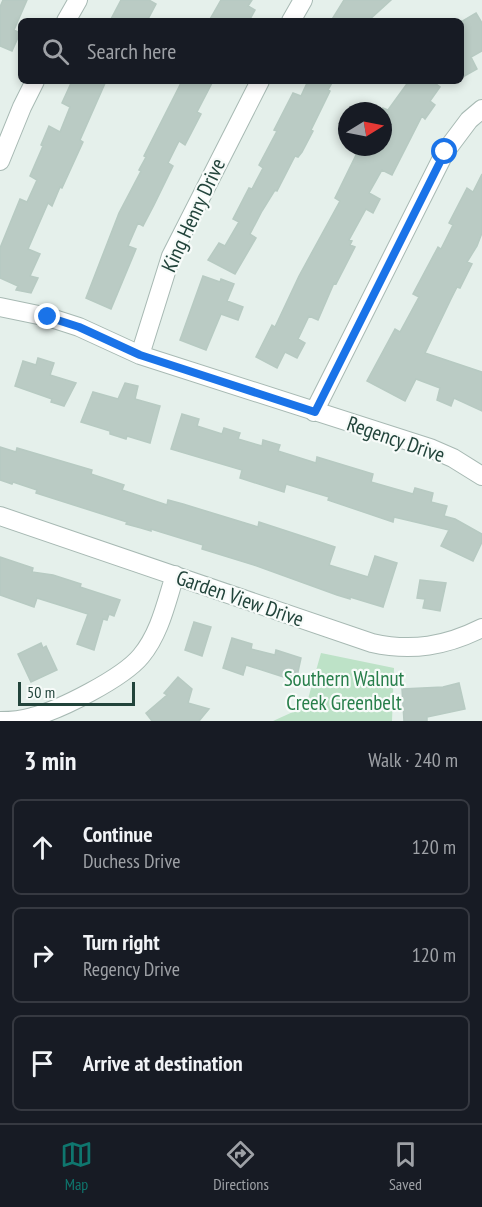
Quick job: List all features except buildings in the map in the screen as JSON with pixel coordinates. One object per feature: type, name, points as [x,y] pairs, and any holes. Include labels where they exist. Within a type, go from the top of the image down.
[{"type":"street","points":[[68,18],[78,0]]},
{"type":"street","points":[[293,18],[303,0]]},
{"type":"street","points":[[0,161],[34,84]]},
{"type":"street","name":"King Henry Drive","points":[[140,355],[171,256],[258,84]]},
{"type":"street","points":[[315,412],[445,152],[469,120],[482,109]]},
{"type":"street","name":"Regency Drive","points":[[0,307],[48,317],[79,327],[140,355],[430,448],[453,458],[482,476]]},
{"type":"street","name":"Garden View Drive","points":[[0,516],[372,643],[393,648],[418,648],[443,644],[482,628]]},
{"type":"street","points":[[0,721],[32,717],[48,712],[105,685],[128,669],[140,657],[160,624],[175,575]]},
{"type":"green space","name":"Southern Walnut Creek Greenbelt","points":[[321,653],[394,668],[392,721],[273,721],[306,706]]},
{"type":"route","points":[[48,317],[79,327],[140,355],[315,412],[445,152]]}]
